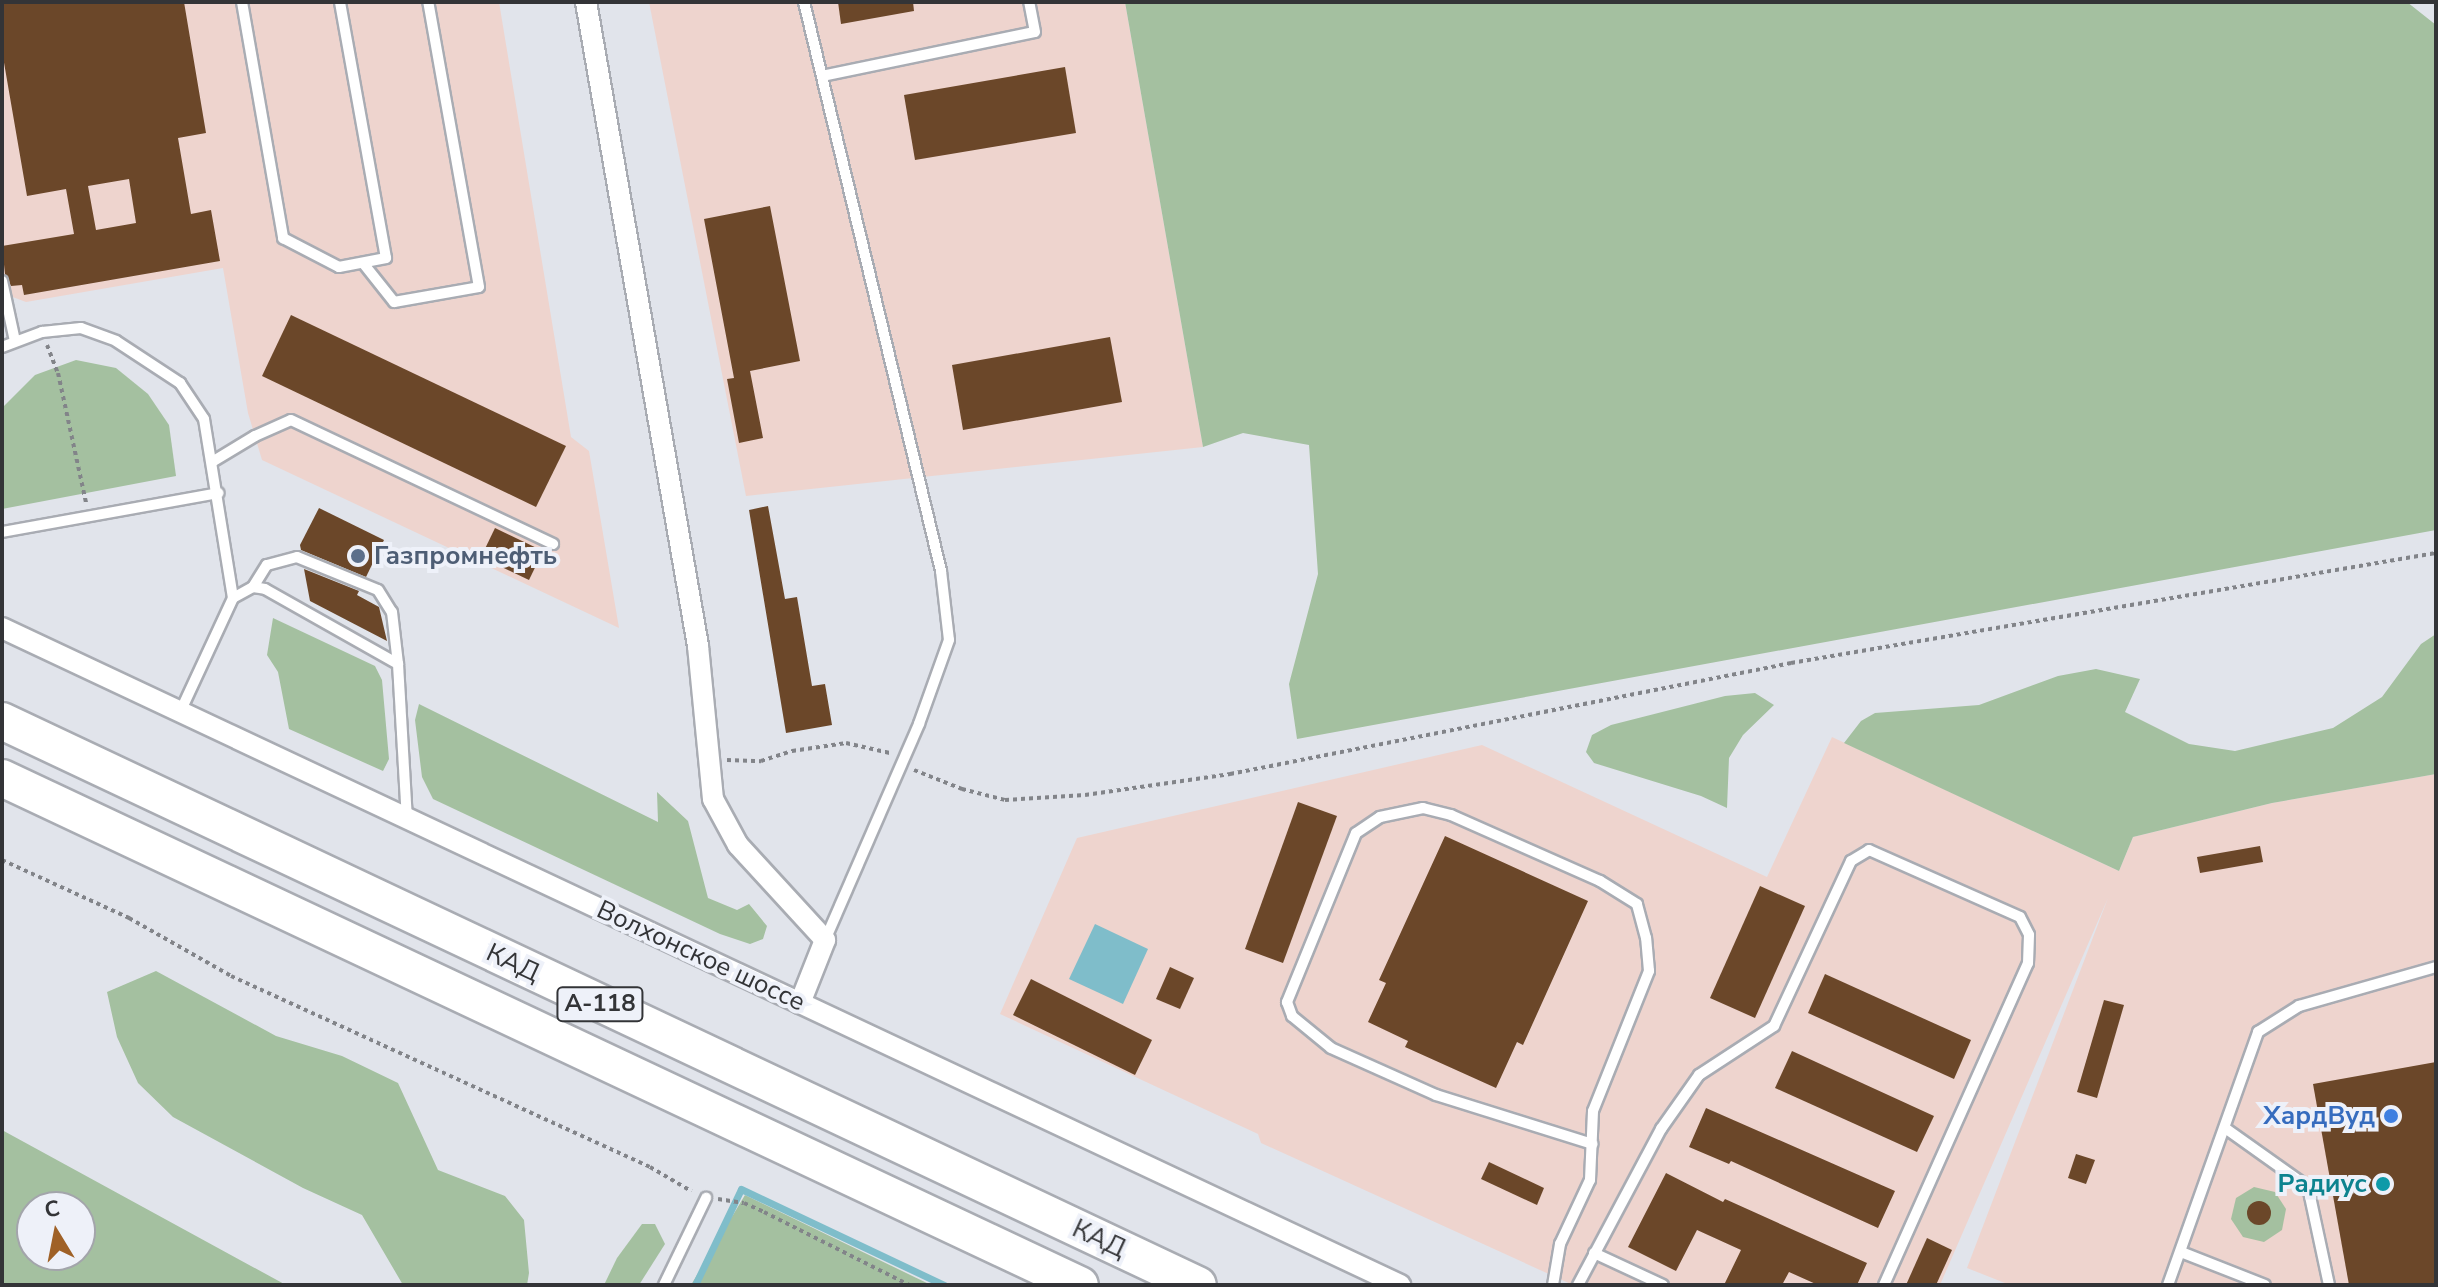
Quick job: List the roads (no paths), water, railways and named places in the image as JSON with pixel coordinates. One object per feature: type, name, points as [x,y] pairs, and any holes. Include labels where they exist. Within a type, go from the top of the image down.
[{"type":"highway","name":"КАД","points":[[2,721],[1198,1285]]},
{"type":"highway","name":"КАД","points":[[2,778],[1080,1285]]},
{"type":"street","points":[[586,2],[698,646],[713,799],[738,845],[825,940],[800,1003]]},
{"type":"street","name":"Волхонское шоссе","points":[[2,628],[1400,1285]]},
{"type":"lane","points":[[242,2],[283,238],[339,267],[386,258],[340,2]]},
{"type":"lane","points":[[363,263],[394,302],[479,287],[428,2]]},
{"type":"lane","points":[[804,2],[941,571],[949,640],[902,760],[825,940]]},
{"type":"lane","points":[[822,76],[1035,32],[1029,2]]},
{"type":"lane","points":[[2,281],[15,341]]},
{"type":"lane","points":[[2,347],[42,332],[81,328],[116,341],[180,383],[204,419],[219,493],[233,598],[180,712]]},
{"type":"lane","points":[[212,462],[255,436],[291,420],[553,544]]},
{"type":"lane","points":[[2,532],[219,493]]},
{"type":"lane","points":[[233,598],[253,587],[267,565],[297,557],[378,590],[392,612],[407,818]]},
{"type":"lane","points":[[253,587],[265,589],[398,664]]},
{"type":"lane","points":[[1553,1285],[1560,1244],[1590,1180],[1592,1144],[1593,1111],[1649,971],[1646,938],[1637,904],[1600,881],[1451,815],[1423,808],[1380,817],[1356,833],[1287,1002],[1292,1016],[1331,1048],[1436,1095],[1592,1144]]},
{"type":"lane","points":[[1578,1285],[1661,1129],[1699,1075],[1774,1026],[1851,861],[1869,850],[2020,917],[2029,935],[2028,963],[1884,1285]]},
{"type":"lane","points":[[2168,1285],[2258,1032],[2299,1006],[2436,967]]},
{"type":"lane","points":[[2225,1128],[2308,1187],[2329,1285]]},
{"type":"lane","points":[[664,1285],[706,1198]]},
{"type":"lane","points":[[2181,1252],[2265,1285]]},
{"type":"lane","points":[[1594,1253],[1663,1285]]},
{"type":"water","points":[[1095,924],[1148,949],[1123,1004],[1069,979]]},
{"type":"waterway","points":[[695,1285],[741,1189],[944,1285]]},
{"type":"place","name":"Газпромнефть","points":[[358,556]]},
{"type":"place","name":"ХардВуд","points":[[2391,1116]]},
{"type":"place","name":"Радиус","points":[[2383,1184]]}]
